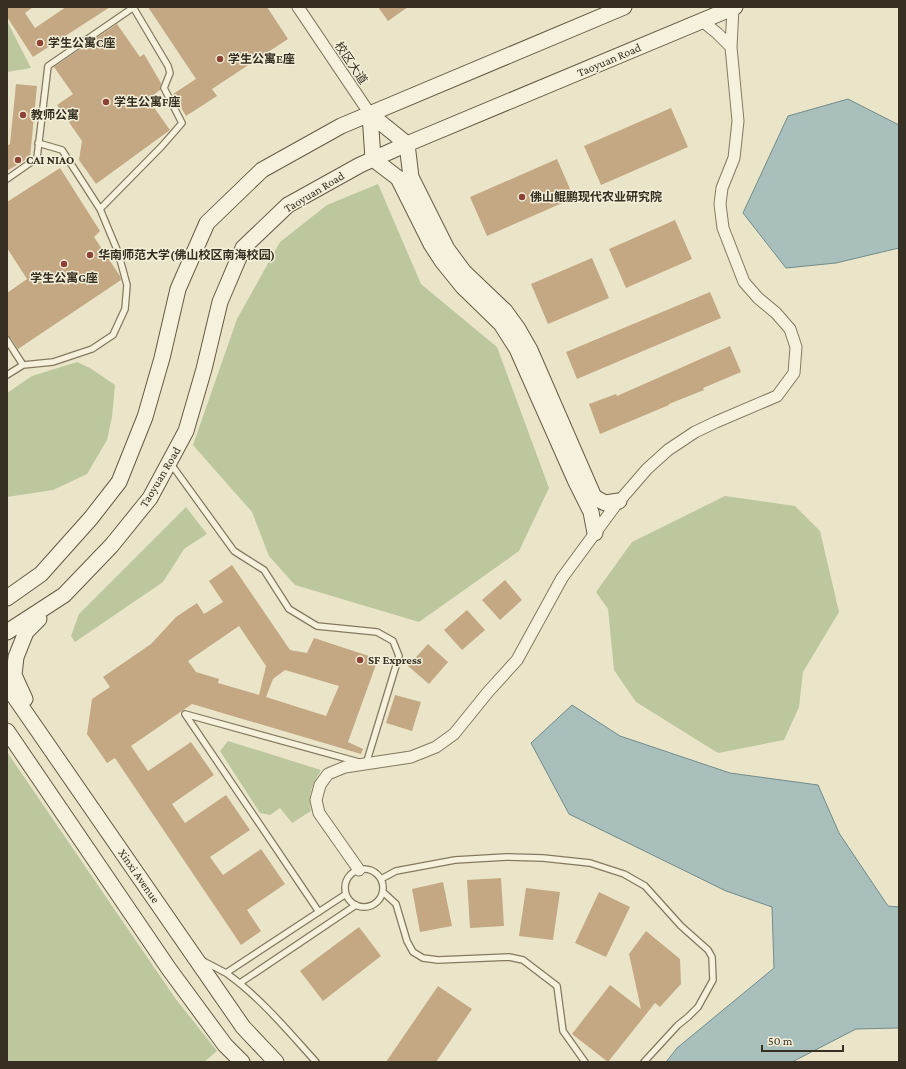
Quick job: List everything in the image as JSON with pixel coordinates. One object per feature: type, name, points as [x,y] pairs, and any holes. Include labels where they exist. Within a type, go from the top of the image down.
[{"type":"main road","points":[[7,598],[41,574],[91,518],[119,482],[145,418],[162,358],[178,289],[207,223],[262,170],[341,126],[624,7]]},
{"type":"main road","name":"Taoyuan Road","points":[[7,632],[64,595],[112,544],[150,498],[186,431],[204,368],[220,302],[243,248],[288,205],[373,159],[734,7]]},
{"type":"main road","points":[[370,114],[407,144],[411,177],[447,249],[464,272],[505,311],[518,329],[530,350],[594,497],[605,503],[619,501]]},
{"type":"main road","points":[[370,114],[373,159],[398,178],[431,244],[442,261],[463,287],[501,324],[517,348],[576,482],[591,512],[595,533]]},
{"type":"main road","points":[[7,585],[41,574]]},
{"type":"main road","points":[[39,732],[14,675],[16,657],[26,632],[64,595]]},
{"type":"main road","name":"Xinxi Avenue","points":[[7,686],[243,1027],[276,1062]]},
{"type":"main road","points":[[7,731],[169,969],[225,1045],[242,1062]]},
{"type":"street","name":"校区大道","points":[[298,7],[370,114]]},
{"type":"street","points":[[359,870],[319,813],[316,800],[320,785],[328,774],[345,767],[411,757],[436,747],[454,734],[488,692],[517,660],[562,578],[619,501],[647,469],[668,450],[695,432],[777,396],[794,372],[796,347],[790,329],[744,282],[723,228],[720,204],[722,188],[734,158],[738,121],[731,47],[734,7]]},
{"type":"street","points":[[702,21],[718,33],[731,47]]},
{"type":"lane","points":[[7,179],[36,158],[48,66],[133,7],[168,66],[170,73],[164,88],[182,123],[162,146],[100,209]]},
{"type":"lane","points":[[7,375],[23,365],[53,362],[92,350],[113,335],[125,309],[127,286],[118,252],[100,209],[62,150],[38,143]]},
{"type":"lane","points":[[7,340],[23,365]]},
{"type":"lane","points":[[169,462],[234,551],[264,570],[289,609],[317,626],[376,632],[393,641],[399,656],[366,764],[186,714],[319,912]]},
{"type":"lane","points":[[381,879],[396,871],[455,860],[506,857],[543,858],[590,863],[624,874],[644,886],[681,926],[708,950],[712,957],[713,980],[698,1007],[678,1025],[644,1062]]},
{"type":"lane","points":[[359,870],[371,871],[377,874],[381,879],[383,892],[371,906],[365,907],[356,905],[349,900],[346,894],[346,882],[353,873],[359,870]]},
{"type":"lane","points":[[383,892],[396,904],[407,941],[414,952],[423,958],[438,960],[509,957],[523,960],[557,986],[563,1031],[585,1062]]},
{"type":"lane","points":[[226,973],[346,894]]},
{"type":"lane","points":[[240,982],[356,905]]},
{"type":"lane","points":[[194,957],[226,973],[240,982],[316,1062]]},
{"type":"green space","points":[[7,20],[8,23],[31,68],[7,72]]},
{"type":"green space","points":[[378,184],[421,284],[497,347],[549,488],[519,551],[419,622],[295,585],[269,556],[252,512],[193,445],[237,319],[280,242],[327,205]]},
{"type":"green space","points":[[77,362],[90,368],[115,385],[112,417],[107,440],[87,474],[53,490],[7,497],[7,393],[32,376]]},
{"type":"green space","points":[[725,496],[795,506],[820,531],[839,612],[803,672],[799,707],[784,740],[718,753],[636,702],[614,670],[608,609],[596,592],[632,542]]},
{"type":"green space","points":[[186,507],[207,534],[184,549],[163,582],[75,642],[71,636],[79,614]]},
{"type":"green space","points":[[228,741],[321,770],[315,780],[310,794],[311,811],[292,823],[280,808],[270,815],[260,813],[220,751]]},
{"type":"green space","points":[[7,752],[175,998],[217,1051],[204,1062],[7,1062]]},
{"type":"water","points":[[848,99],[899,125],[899,248],[836,263],[786,268],[743,213],[788,116]]},
{"type":"water","points":[[572,705],[620,736],[730,773],[818,785],[839,833],[888,906],[899,907],[899,1028],[856,1029],[792,1062],[666,1062],[677,1048],[774,968],[772,907],[726,891],[569,814],[531,743]]},
{"type":"building","name":"学生公寓C座","points":[[7,7],[33,7],[25,13],[35,28],[66,7],[110,7],[33,57],[7,17]]},
{"type":"building","name":"学生公寓E座","points":[[148,7],[267,7],[288,39],[212,89],[217,96],[186,116],[173,94],[196,79]]},
{"type":"building","points":[[378,7],[408,7],[388,21]]},
{"type":"building","name":"学生公寓F座","points":[[117,24],[140,57],[144,54],[161,83],[160,90],[148,99],[170,130],[96,184],[79,160],[82,141],[57,105],[73,94],[54,67]]},
{"type":"building","name":"教师公寓","points":[[16,84],[37,86],[30,157],[7,171],[7,146],[10,144]]},
{"type":"building","points":[[671,108],[688,147],[601,185],[584,146]]},
{"type":"building","name":"佛山鲲鹏现代农业研究院","points":[[557,159],[574,198],[487,236],[470,197]]},
{"type":"building","name":"学生公寓G座","points":[[60,168],[100,231],[94,237],[120,276],[121,280],[18,349],[11,338],[7,336],[7,293],[27,279],[7,248],[7,202]]},
{"type":"building","points":[[675,220],[692,259],[626,288],[609,249]]},
{"type":"building","points":[[592,258],[609,298],[548,324],[531,284]]},
{"type":"building","points":[[710,292],[721,318],[577,379],[566,352]]},
{"type":"building","points":[[730,346],[741,372],[703,388],[704,390],[600,434],[589,404],[616,394],[617,396]]},
{"type":"building","points":[[232,565],[290,650],[307,653],[314,638],[378,659],[348,742],[363,749],[361,754],[192,704],[131,746],[148,771],[191,742],[214,775],[172,804],[185,823],[226,795],[250,830],[210,857],[223,875],[261,849],[285,884],[247,910],[261,931],[241,945],[115,758],[107,763],[87,734],[92,699],[110,687],[103,677],[151,644],[176,617],[197,603],[204,614],[223,602],[209,581]],"holes":[[[239,626],[266,666],[259,695],[218,683],[219,679],[196,672],[188,661]],[[285,670],[339,686],[326,716],[266,697],[273,679]]]},
{"type":"building","points":[[505,580],[522,600],[500,620],[482,600]]},
{"type":"building","points":[[467,610],[485,630],[462,650],[444,630]]},
{"type":"building","points":[[428,644],[448,662],[429,684],[408,666]]},
{"type":"building","points":[[395,695],[421,702],[412,731],[386,723]]},
{"type":"building","points":[[501,878],[504,926],[470,928],[467,880]]},
{"type":"building","points":[[443,882],[452,926],[420,932],[412,889]]},
{"type":"building","points":[[526,888],[560,892],[553,940],[519,936]]},
{"type":"building","points":[[599,892],[630,907],[606,957],[575,943]]},
{"type":"building","points":[[359,927],[381,956],[323,1001],[300,971]]},
{"type":"building","points":[[646,931],[680,959],[681,984],[660,1007],[655,1003],[608,1062],[572,1034],[610,985],[641,1009],[629,954]]},
{"type":"building","points":[[438,986],[472,1009],[436,1062],[386,1062]]},
{"type":"place","name":"学生公寓C座","points":[[40,43]]},
{"type":"place","name":"学生公寓E座","points":[[220,59]]},
{"type":"place","name":"学生公寓F座","points":[[106,102]]},
{"type":"place","name":"教师公寓","points":[[23,115]]},
{"type":"place","name":"CAI NIAO","points":[[18,160]]},
{"type":"place","name":"佛山鲲鹏现代农业研究院","points":[[522,197]]},
{"type":"place","name":"华南师范大学(佛山校区南海校园)","points":[[90,255]]},
{"type":"place","name":"学生公寓G座","points":[[64,264]]},
{"type":"place","name":"SF Express","points":[[360,660]]}]
